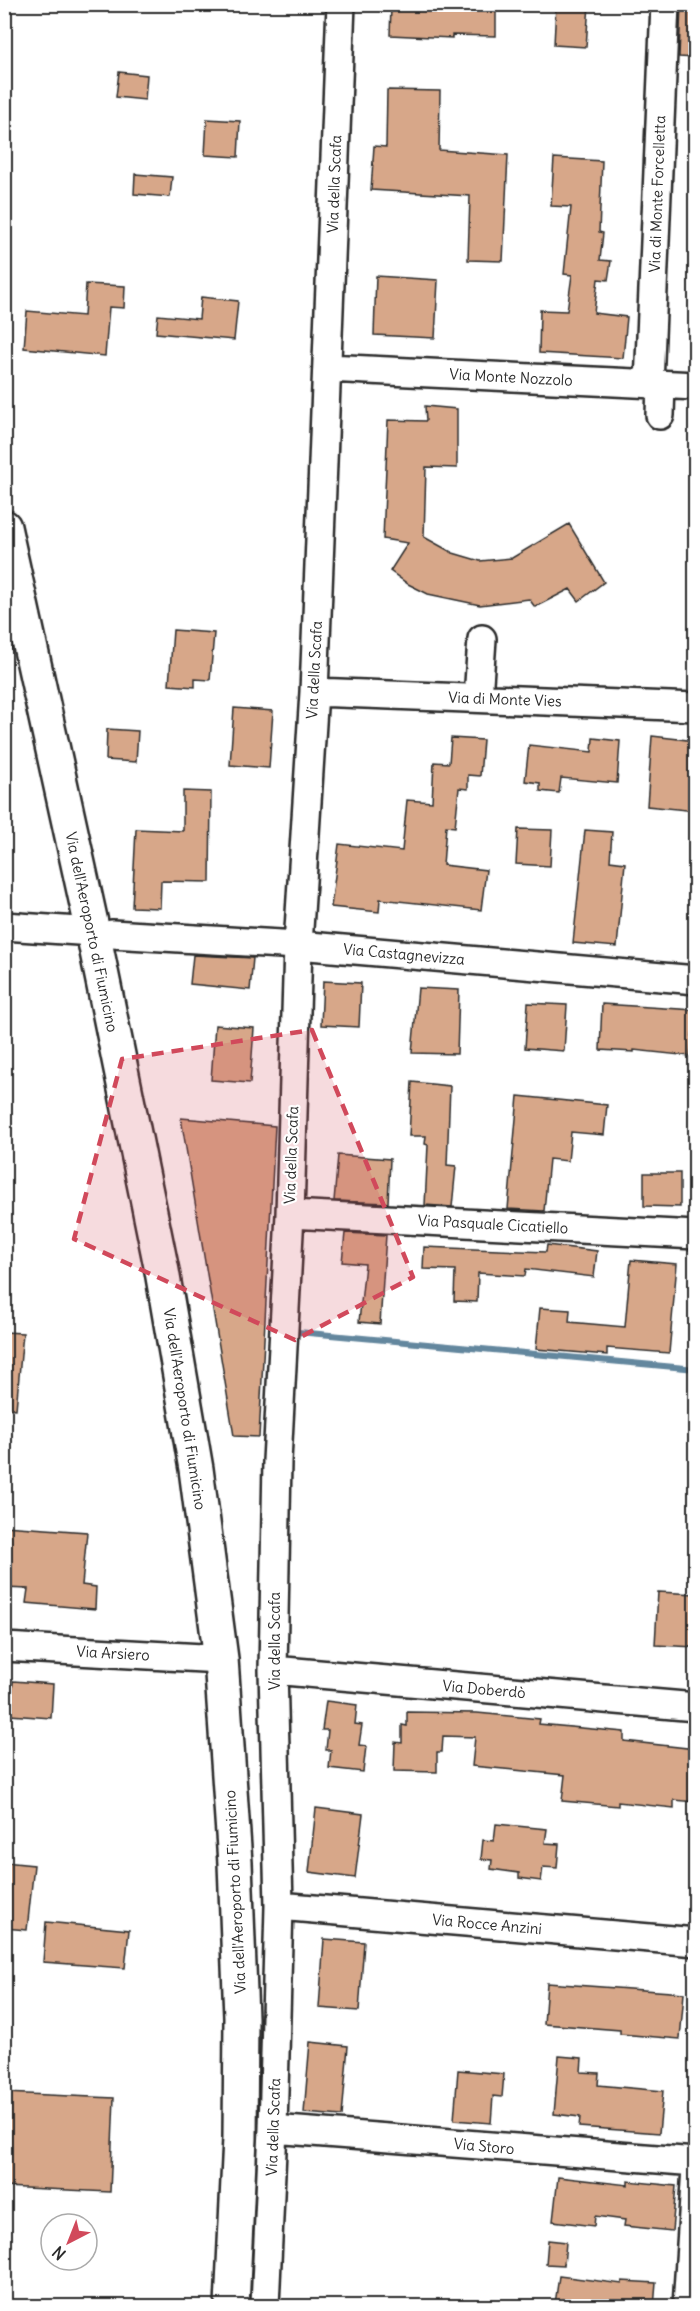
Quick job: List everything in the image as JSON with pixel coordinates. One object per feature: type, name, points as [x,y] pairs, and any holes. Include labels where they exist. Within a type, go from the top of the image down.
[{"type":"main road","name":"Via dell'Aeroporto di Fiumicino","points":[[4,527],[102,933],[196,1469],[221,1659],[235,1863],[241,2018],[240,2138],[232,2307]]},
{"type":"street","name":"Via della Scafa","points":[[265,2307],[279,1906],[273,1670],[277,1461],[290,1214],[298,945],[314,692],[341,4]]},
{"type":"street","name":"Via di Monte Forcelletta","points":[[660,415],[655,384],[665,4]]},
{"type":"street","name":"Via Monte Nozzolo","points":[[327,368],[696,386]]},
{"type":"street","points":[[478,698],[482,639]]},
{"type":"street","name":"Via di Monte Vies","points":[[314,692],[696,707]]},
{"type":"street","name":"Via Castagnevizza","points":[[4,926],[298,945],[696,980]]},
{"type":"street","name":"Via Pasquale Cicatiello","points":[[290,1214],[696,1235]]},
{"type":"street","name":"Via Arsiero","points":[[4,1647],[221,1659]]},
{"type":"street","name":"Via Doberdò","points":[[273,1670],[696,1707]]},
{"type":"street","name":"Via Rocce Anzini","points":[[279,1906],[696,1941]]},
{"type":"street","name":"Via Storo","points":[[273,2129],[696,2162]]},
{"type":"street","points":[[687,2307],[696,2168]]},
{"type":"highlighted area","points":[[312,1030],[413,1277],[295,1340],[74,1239],[122,1059]]},
{"type":"building","points":[[421,4],[438,4],[437,7],[496,9],[496,36],[452,35],[452,38],[390,35],[391,7],[421,8]]},
{"type":"building","points":[[556,4],[589,4],[586,47],[554,45]]},
{"type":"building","points":[[681,4],[696,4],[696,58],[679,57]]},
{"type":"building","points":[[119,72],[147,75],[145,100],[116,97]]},
{"type":"building","points":[[387,90],[440,91],[439,150],[508,155],[503,261],[468,260],[470,196],[371,190],[374,146],[386,147]]},
{"type":"building","points":[[207,119],[240,121],[238,157],[205,155]]},
{"type":"building","points":[[554,158],[602,161],[599,232],[603,233],[600,260],[611,261],[608,280],[598,279],[594,313],[627,317],[623,358],[539,353],[540,310],[567,311],[572,275],[564,274],[571,207],[551,206]]},
{"type":"building","points":[[135,174],[172,177],[170,197],[134,194]]},
{"type":"building","points":[[376,276],[438,280],[435,338],[374,335]]},
{"type":"building","points":[[86,284],[125,286],[124,308],[109,307],[105,356],[24,348],[27,311],[84,316]]},
{"type":"building","points":[[201,297],[238,301],[234,340],[156,333],[158,315],[199,319]]},
{"type":"building","points":[[425,406],[457,409],[457,468],[426,467],[424,537],[453,553],[480,561],[512,558],[569,524],[604,582],[579,601],[570,589],[535,607],[529,599],[480,605],[428,594],[408,584],[390,571],[408,543],[383,539],[388,420],[426,421]]},
{"type":"building","points":[[173,630],[214,633],[210,680],[195,679],[195,687],[169,685]]},
{"type":"building","points":[[234,708],[273,711],[269,768],[230,765]]},
{"type":"building","points":[[107,729],[138,731],[136,762],[106,760]]},
{"type":"building","points":[[652,736],[696,741],[696,811],[647,806]]},
{"type":"building","points":[[451,738],[483,740],[480,776],[468,775],[468,789],[459,788],[455,827],[446,826],[443,865],[486,870],[481,910],[380,899],[379,912],[331,907],[339,844],[402,851],[407,800],[432,802],[434,762],[449,763]]},
{"type":"building","points":[[593,738],[620,741],[617,783],[561,778],[559,793],[540,791],[540,783],[525,781],[529,745],[592,752]]},
{"type":"building","points":[[183,791],[211,792],[210,882],[161,881],[160,908],[132,907],[136,829],[183,831]]},
{"type":"building","points":[[518,829],[552,830],[550,866],[516,864]]},
{"type":"building","points":[[585,830],[612,832],[610,861],[625,863],[617,947],[573,943]]},
{"type":"building","points":[[193,955],[253,958],[250,990],[190,984]]},
{"type":"building","points":[[323,981],[361,983],[359,1027],[321,1025]]},
{"type":"building","points":[[418,988],[459,990],[457,1054],[412,1053]]},
{"type":"building","points":[[528,1003],[567,1005],[564,1051],[525,1048]]},
{"type":"building","points":[[602,1004],[695,1010],[690,1056],[634,1050],[634,1052],[600,1050]]},
{"type":"building","points":[[215,1025],[254,1028],[250,1083],[211,1080]]},
{"type":"building","points":[[412,1082],[450,1086],[447,1165],[456,1166],[452,1207],[425,1205],[428,1145],[425,1144],[426,1136],[409,1136]]},
{"type":"building","points":[[518,1096],[607,1105],[604,1135],[571,1132],[568,1161],[549,1159],[544,1211],[508,1209]]},
{"type":"building","points":[[181,1118],[275,1126],[259,1437],[234,1436]]},
{"type":"building","points":[[338,1155],[390,1159],[388,1203],[334,1201]]},
{"type":"building","points":[[644,1173],[680,1173],[680,1207],[644,1206]]},
{"type":"building","points":[[345,1233],[386,1235],[380,1324],[359,1322],[365,1264],[342,1262]]},
{"type":"building","points":[[547,1245],[597,1251],[594,1277],[526,1269],[525,1276],[478,1273],[477,1302],[454,1301],[455,1270],[423,1269],[424,1247],[546,1252]]},
{"type":"building","points":[[631,1260],[677,1264],[669,1353],[607,1348],[607,1355],[536,1349],[540,1308],[570,1310],[569,1322],[625,1327]]},
{"type":"building","points":[[4,1332],[23,1333],[16,1409],[4,1408]]},
{"type":"building","points":[[4,1526],[87,1532],[82,1585],[96,1587],[95,1609],[26,1603],[28,1589],[4,1588]]},
{"type":"building","points":[[658,1592],[696,1594],[696,1647],[655,1645]]},
{"type":"building","points":[[13,1681],[53,1684],[51,1718],[10,1715]]},
{"type":"building","points":[[326,1701],[357,1705],[355,1724],[362,1725],[359,1745],[366,1746],[363,1772],[329,1768],[331,1750],[326,1750],[328,1730],[322,1730]]},
{"type":"building","points":[[407,1712],[477,1713],[540,1719],[539,1724],[624,1732],[624,1741],[696,1749],[696,1802],[674,1800],[674,1808],[618,1802],[618,1806],[562,1801],[565,1775],[472,1766],[475,1737],[443,1736],[442,1752],[437,1752],[437,1772],[394,1771],[395,1742],[402,1743],[402,1725],[407,1726]]},
{"type":"building","points":[[316,1808],[363,1814],[355,1878],[309,1872]]},
{"type":"building","points":[[496,1824],[547,1829],[545,1843],[559,1844],[557,1868],[543,1867],[541,1881],[519,1878],[519,1873],[491,1869],[492,1860],[481,1859],[483,1840],[494,1841]]},
{"type":"building","points":[[4,1862],[34,1865],[27,1930],[4,1928]]},
{"type":"building","points":[[46,1922],[129,1930],[125,1968],[43,1962]]},
{"type":"building","points":[[324,1939],[364,1942],[359,2011],[319,2008]]},
{"type":"building","points":[[547,1983],[684,1993],[680,2039],[620,2034],[620,2030],[544,2024]]},
{"type":"building","points":[[310,2042],[348,2046],[342,2116],[304,2113]]},
{"type":"building","points":[[559,2056],[582,2058],[581,2072],[599,2073],[598,2085],[663,2091],[659,2133],[579,2127],[580,2117],[554,2114]]},
{"type":"building","points":[[458,2070],[504,2074],[502,2097],[493,2096],[491,2123],[454,2120]]},
{"type":"building","points":[[4,2093],[114,2098],[110,2192],[4,2187]]},
{"type":"building","points":[[558,2177],[628,2185],[628,2181],[676,2186],[672,2231],[624,2226],[625,2220],[595,2216],[594,2226],[553,2221]]},
{"type":"building","points":[[548,2240],[566,2242],[564,2265],[546,2264]]},
{"type":"building","points":[[559,2276],[622,2284],[622,2281],[656,2283],[654,2307],[574,2307],[555,2304]]},
{"type":"waterway","points":[[298,1332],[696,1369]]}]
